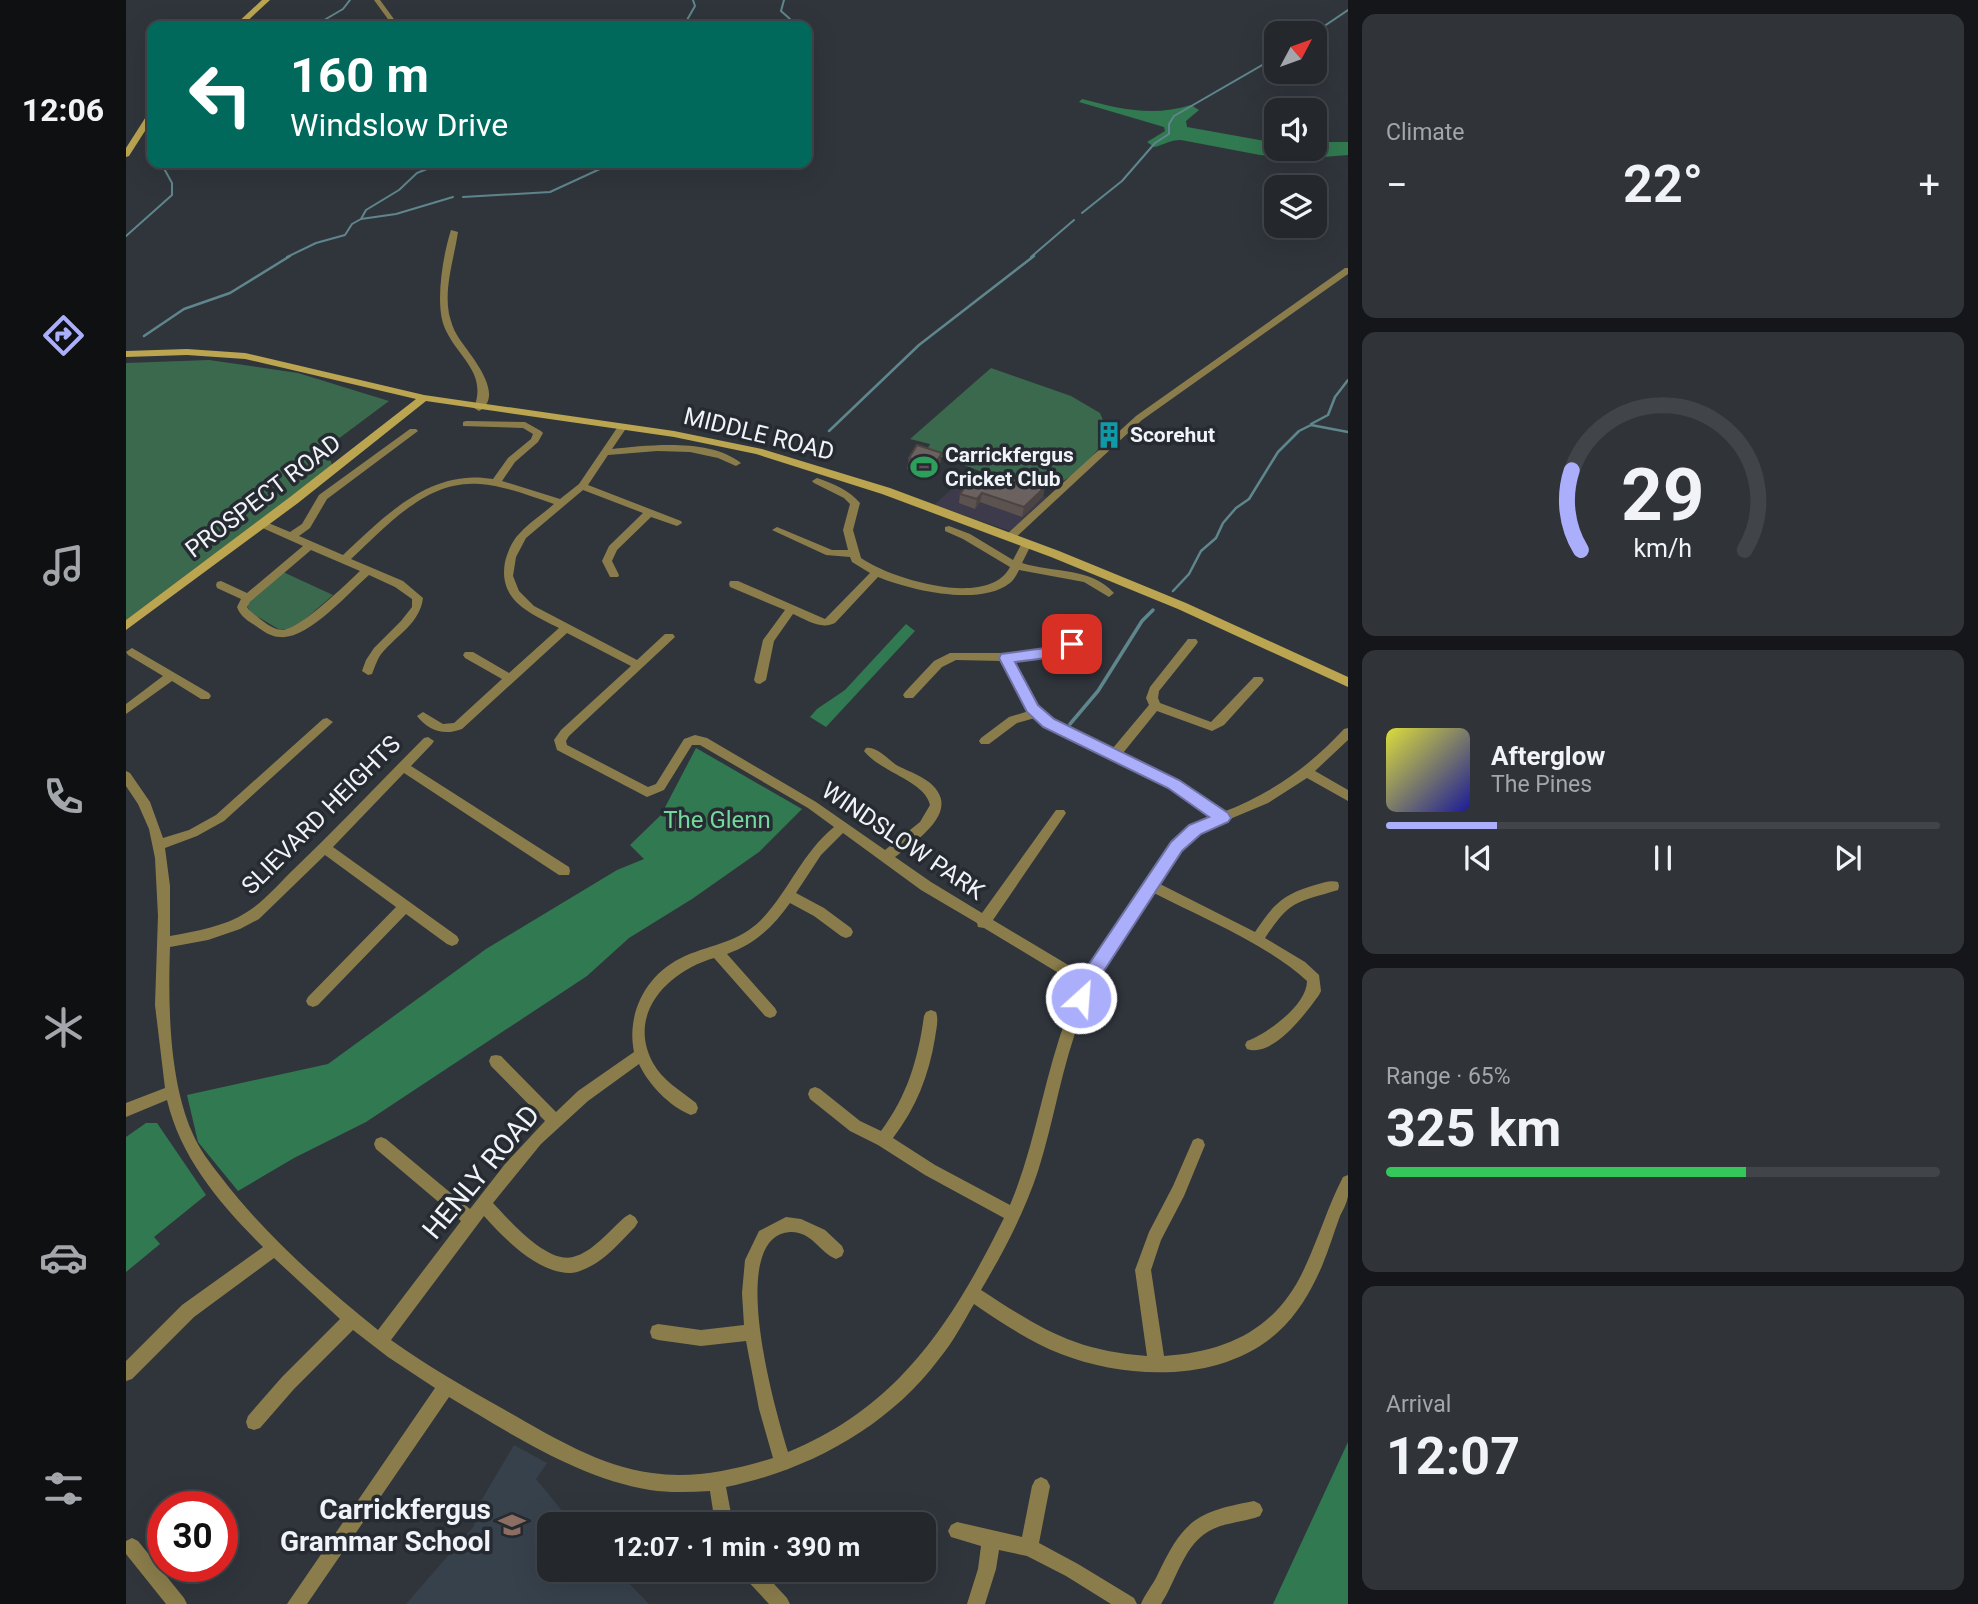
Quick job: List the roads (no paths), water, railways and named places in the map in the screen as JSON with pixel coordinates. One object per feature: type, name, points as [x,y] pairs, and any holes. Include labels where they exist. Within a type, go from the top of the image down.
[{"type":"main road","points":[[243,21],[266,0]]},
{"type":"main road","points":[[126,154],[147,122]]},
{"type":"main road","name":"MIDDLE ROAD","points":[[126,354],[187,352],[245,356],[424,398],[700,439],[787,459],[1010,537],[1182,606],[1348,682]]},
{"type":"main road","name":"PROSPECT ROAD","points":[[126,626],[424,398]]},
{"type":"street","points":[[377,0],[392,21]]},
{"type":"street","points":[[454,232],[445,314],[454,339],[479,374],[485,394],[479,408]]},
{"type":"street","points":[[1010,537],[1139,418],[1348,270]]},
{"type":"street","points":[[466,424],[525,425],[538,433],[536,440],[511,460],[496,483]]},
{"type":"street","points":[[622,427],[608,452],[582,486],[520,540],[510,562],[511,589],[520,601],[534,612],[638,665],[669,637]]},
{"type":"street","points":[[291,537],[306,526],[323,497],[413,431]]},
{"type":"street","points":[[608,452],[668,448],[721,456],[736,463]]},
{"type":"street","points":[[344,560],[402,509],[432,490],[458,481],[496,483],[560,503]]},
{"type":"street","points":[[817,481],[854,501],[848,526],[852,554],[859,563],[875,574],[915,586],[976,589],[1005,581],[1027,544]]},
{"type":"street","points":[[582,486],[677,523]]},
{"type":"street","points":[[614,575],[607,561],[611,550],[650,512]]},
{"type":"street","points":[[262,524],[411,590],[418,598],[419,604],[410,618],[376,651],[368,671]]},
{"type":"street","points":[[949,528],[971,537],[1016,565],[1082,577],[1099,584],[1109,593]]},
{"type":"street","points":[[777,530],[830,553],[852,554]]},
{"type":"street","points":[[310,545],[248,598],[243,605],[244,612],[276,632],[287,634],[305,624],[367,570]]},
{"type":"street","points":[[734,584],[820,622],[828,622],[875,574]]},
{"type":"street","points":[[221,585],[248,598]]},
{"type":"street","points":[[760,680],[769,640],[791,609]]},
{"type":"street","points":[[423,716],[439,728],[455,727],[567,627]]},
{"type":"street","points":[[909,695],[938,664],[949,657],[961,655],[1006,658],[1047,653],[1079,642]]},
{"type":"street","points":[[1192,642],[1154,690],[1152,698],[1155,706],[1212,727],[1220,722],[1258,680]]},
{"type":"street","points":[[132,652],[205,696]]},
{"type":"street","points":[[469,655],[509,678]]},
{"type":"street","points":[[1006,658],[1036,713],[1049,723],[1192,794],[1223,818]]},
{"type":"street","name":"WINDSLOW PARK","points":[[638,665],[562,736],[561,747],[647,792],[660,787],[691,740],[703,741],[801,798],[983,923],[1088,984]]},
{"type":"street","points":[[126,710],[172,675]]},
{"type":"street","points":[[1115,754],[1155,706]]},
{"type":"street","points":[[985,741],[1013,720],[1036,713]]},
{"type":"street","points":[[160,844],[197,831],[225,814],[327,722]]},
{"type":"street","points":[[126,776],[132,795],[160,844],[166,910],[162,1005],[173,1091],[181,1128],[199,1160],[244,1217],[274,1248],[380,1341],[447,1386],[550,1445],[627,1478],[671,1484],[717,1483],[783,1463],[842,1436],[895,1394],[931,1357],[971,1293],[1014,1215],[1030,1174],[1068,1032],[1088,984],[1150,885],[1184,838],[1195,830],[1277,793],[1307,772],[1348,732]]},
{"type":"street","name":"SLIEVARD HEIGHTS","points":[[164,943],[208,934],[254,915],[324,848],[428,741]]},
{"type":"street","points":[[870,751],[895,771],[926,787],[936,803],[923,827],[885,857]]},
{"type":"street","points":[[402,766],[564,871]]},
{"type":"street","points":[[1307,772],[1348,796]]},
{"type":"street","points":[[983,923],[1060,813]]},
{"type":"street","points":[[691,1108],[652,1074],[641,1055],[638,1023],[648,995],[676,968],[738,944],[755,934],[787,895],[820,845],[842,827]]},
{"type":"street","points":[[324,848],[452,940]]},
{"type":"street","points":[[1150,885],[1256,940],[1304,969],[1314,979],[1315,987],[1302,1007],[1265,1042],[1252,1045]]},
{"type":"street","points":[[1256,940],[1275,912],[1288,899],[1333,886]]},
{"type":"street","points":[[787,895],[819,912],[846,932]]},
{"type":"street","points":[[313,1000],[405,906]]},
{"type":"street","points":[[716,951],[770,1012]]},
{"type":"street","points":[[883,1140],[902,1114],[918,1083],[924,1065],[931,1016]]},
{"type":"street","name":"HENLY ROAD","points":[[380,1341],[510,1169],[555,1121],[641,1055]]},
{"type":"street","points":[[496,1061],[555,1121]]},
{"type":"street","points":[[126,1110],[173,1091]]},
{"type":"street","points":[[815,1094],[855,1126],[1014,1215]]},
{"type":"street","points":[[382,1144],[472,1220]]},
{"type":"street","points":[[1157,1366],[1143,1270],[1154,1237],[1179,1191],[1198,1145]]},
{"type":"street","points":[[971,1293],[1040,1337],[1065,1348],[1114,1361],[1157,1366],[1194,1362],[1232,1350],[1268,1329],[1283,1316],[1308,1278],[1332,1211],[1348,1182]]},
{"type":"street","points":[[484,1204],[524,1246],[542,1257],[571,1266],[593,1256],[630,1223]]},
{"type":"street","points":[[783,1463],[769,1418],[750,1332],[754,1257],[758,1240],[765,1233],[781,1226],[804,1227],[821,1235],[836,1251]]},
{"type":"street","points":[[126,1373],[188,1311],[274,1248]]},
{"type":"street","points":[[254,1422],[288,1383],[352,1319]]},
{"type":"street","points":[[658,1332],[701,1338],[750,1332]]},
{"type":"street","points":[[296,1604],[447,1386]]},
{"type":"street","points":[[717,1483],[722,1512]]},
{"type":"street","points":[[1029,1548],[1041,1486]]},
{"type":"street","points":[[1150,1604],[1185,1541],[1198,1525],[1218,1516],[1254,1510]]},
{"type":"street","points":[[957,1531],[1029,1548],[1128,1604]]},
{"type":"street","points":[[976,1604],[987,1569],[991,1540]]},
{"type":"street","points":[[132,1547],[178,1604]]},
{"type":"street","points":[[761,1582],[782,1604]]},
{"type":"waterway","points":[[323,21],[343,9],[350,0]]},
{"type":"waterway","points":[[686,21],[695,6],[693,0]]},
{"type":"waterway","points":[[784,0],[781,11],[790,21]]},
{"type":"waterway","points":[[1327,24],[1348,10]]},
{"type":"waterway","points":[[1082,213],[1122,181],[1155,143],[1169,134],[1169,124],[1174,116],[1264,64]]},
{"type":"waterway","points":[[126,236],[172,195],[172,183],[164,168]]},
{"type":"waterway","points":[[361,219],[366,210],[399,190],[417,173],[430,168]]},
{"type":"waterway","points":[[463,197],[550,192],[602,168]]},
{"type":"waterway","points":[[361,219],[396,214],[453,197]]},
{"type":"waterway","points":[[287,257],[316,243],[345,235],[352,224],[361,219]]},
{"type":"waterway","points":[[1031,257],[1074,220]]},
{"type":"waterway","points":[[144,336],[184,309],[230,293],[290,256]]},
{"type":"waterway","points":[[829,431],[919,345],[1034,256]]},
{"type":"waterway","points":[[1311,424],[1328,415],[1335,397],[1348,380]]},
{"type":"waterway","points":[[1173,591],[1189,574],[1201,551],[1216,538],[1223,523],[1236,508],[1249,499],[1278,452],[1299,431],[1311,425],[1348,432]]},
{"type":"waterway","points":[[1070,724],[1098,691],[1142,621],[1153,610]]},
{"type":"place","name":"Scorehut","points":[[1109,435]]},
{"type":"place","name":"Carrickfergus Cricket Club","points":[[924,467]]},
{"type":"place","name":"Carrickfergus Grammar School","points":[[512,1525]]},
{"type":"park label","name":"The Glenn","points":[[717,820]]}]
